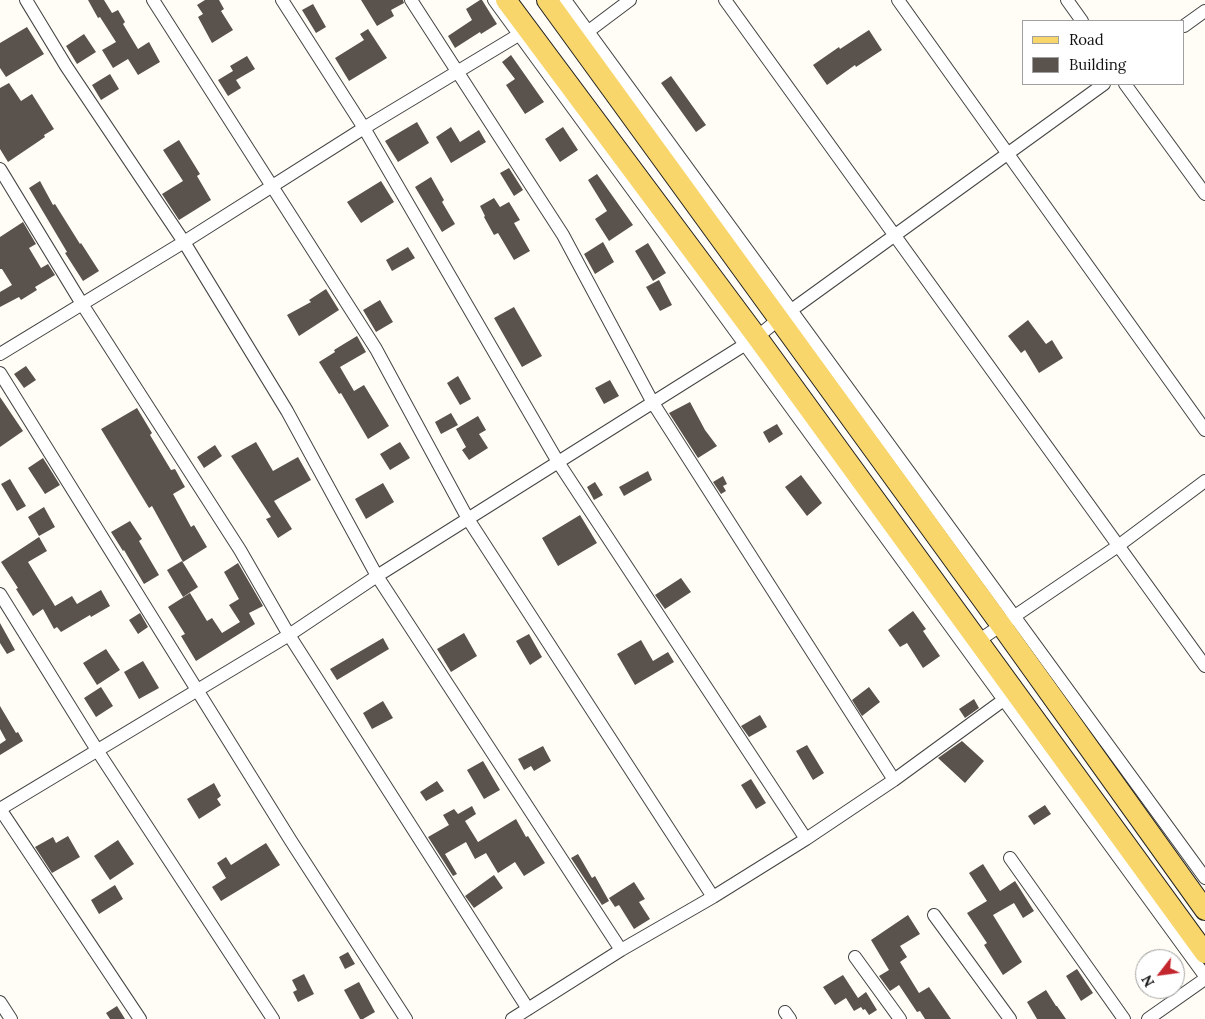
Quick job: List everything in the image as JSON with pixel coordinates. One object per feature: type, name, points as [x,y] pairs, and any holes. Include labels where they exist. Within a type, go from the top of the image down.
[{"type":"main road","points":[[506,0],[523,32],[751,341],[978,641],[1009,696],[1205,953]]},
{"type":"main road","points":[[547,0],[582,36],[1007,620],[1205,910]]},
{"type":"street","points":[[26,0],[66,66],[184,242],[287,411],[377,576],[621,950]]},
{"type":"street","points":[[153,0],[376,349],[468,519],[713,897]]},
{"type":"street","points":[[282,0],[364,128],[558,462],[806,839]]},
{"type":"street","points":[[411,0],[563,236],[653,403],[894,780]]},
{"type":"street","points":[[0,354],[184,242],[364,128],[523,32],[494,0]]},
{"type":"street","points":[[565,0],[582,36],[630,0]]},
{"type":"street","points":[[725,0],[1205,666]]},
{"type":"street","points":[[898,0],[1205,430]]},
{"type":"street","points":[[1067,0],[1081,20]]},
{"type":"street","points":[[1185,25],[1205,11]]},
{"type":"street","points":[[140,1019],[0,809],[289,635],[377,576],[751,341],[1103,85]]},
{"type":"street","points":[[1126,85],[1205,194]]},
{"type":"street","points":[[0,169],[82,304],[240,550],[289,635],[528,1009]]},
{"type":"street","points":[[751,341],[1009,696],[1205,978],[1148,1019]]},
{"type":"street","points":[[0,373],[197,690],[406,1019]]},
{"type":"street","points":[[978,641],[1118,546],[1205,481]]},
{"type":"street","points":[[0,594],[97,750],[273,1019]]},
{"type":"street","points":[[1007,620],[1205,878]]},
{"type":"street","points":[[512,1019],[621,950],[713,897],[806,839],[894,780],[1009,696]]},
{"type":"street","points":[[1010,858],[1124,1019]]},
{"type":"street","points":[[934,915],[1010,1019]]},
{"type":"street","points":[[855,957],[900,1019]]},
{"type":"street","points":[[0,1002],[11,1019]]},
{"type":"building","points":[[88,0],[104,0],[112,13],[118,10],[125,22],[123,24],[138,49],[149,42],[160,62],[138,75],[128,59],[113,68],[102,50],[116,42],[100,17],[98,18]]},
{"type":"building","points":[[205,0],[219,0],[224,9],[221,11],[233,30],[212,43],[198,17],[203,14],[197,5]]},
{"type":"building","points":[[361,0],[403,0],[404,3],[391,10],[394,16],[377,26]]},
{"type":"building","points":[[482,0],[497,24],[455,48],[448,36],[472,20],[466,9]]},
{"type":"building","points":[[313,4],[326,27],[316,33],[302,10]]},
{"type":"building","points":[[27,27],[44,54],[6,77],[0,68],[0,43]]},
{"type":"building","points":[[368,29],[387,58],[349,81],[335,58],[364,40],[360,34]]},
{"type":"building","points":[[869,30],[882,50],[856,67],[855,65],[827,85],[813,65]]},
{"type":"building","points":[[84,34],[96,52],[77,64],[66,46]]},
{"type":"building","points":[[511,55],[544,102],[525,114],[506,85],[515,79],[502,62]]},
{"type":"building","points":[[247,56],[255,69],[236,80],[241,88],[228,96],[218,80],[233,71],[230,66]]},
{"type":"building","points":[[110,74],[119,89],[101,100],[92,85]]},
{"type":"building","points":[[671,76],[706,125],[696,132],[661,83]]},
{"type":"building","points":[[9,83],[21,101],[32,94],[54,129],[8,162],[0,149],[0,88]]},
{"type":"building","points":[[417,122],[429,143],[398,162],[385,141]]},
{"type":"building","points":[[451,127],[460,142],[479,130],[486,142],[451,163],[436,137]]},
{"type":"building","points":[[563,127],[578,150],[560,162],[545,139]]},
{"type":"building","points":[[179,140],[200,174],[197,176],[211,200],[179,220],[162,194],[183,181],[163,150]]},
{"type":"building","points":[[509,168],[523,190],[514,196],[500,173]]},
{"type":"building","points":[[597,174],[633,225],[609,241],[595,219],[607,211],[588,180]]},
{"type":"building","points":[[431,177],[444,200],[442,202],[455,224],[442,232],[415,187]]},
{"type":"building","points":[[40,181],[53,205],[55,204],[99,271],[83,281],[65,253],[67,252],[29,188]]},
{"type":"building","points":[[381,181],[394,202],[361,223],[347,202]]},
{"type":"building","points":[[494,198],[500,207],[509,202],[520,220],[514,223],[530,251],[514,260],[498,233],[494,235],[480,206]]},
{"type":"building","points":[[23,222],[36,244],[29,248],[41,268],[48,264],[55,275],[35,287],[37,290],[21,300],[19,297],[0,307],[0,292],[12,285],[2,269],[0,269],[0,237]]},
{"type":"building","points":[[603,242],[614,262],[595,274],[584,254]]},
{"type":"building","points":[[648,243],[666,273],[653,281],[635,251]]},
{"type":"building","points":[[408,247],[415,258],[392,271],[386,260]]},
{"type":"building","points":[[659,280],[672,305],[660,311],[646,287]]},
{"type":"building","points":[[326,289],[339,310],[299,336],[287,315],[311,302],[309,300]]},
{"type":"building","points":[[380,300],[393,322],[376,332],[363,310]]},
{"type":"building","points":[[514,307],[542,356],[522,367],[494,318]]},
{"type":"building","points":[[1028,320],[1046,344],[1052,340],[1063,358],[1039,373],[1025,350],[1021,353],[1008,336]]},
{"type":"building","points":[[357,336],[366,352],[340,367],[354,391],[364,385],[389,426],[368,439],[341,393],[339,394],[319,362]]},
{"type":"building","points":[[26,366],[36,380],[24,388],[14,374]]},
{"type":"building","points":[[458,376],[471,399],[460,405],[447,383]]},
{"type":"building","points":[[610,380],[619,396],[604,404],[595,388]]},
{"type":"building","points":[[0,397],[23,431],[0,447]]},
{"type":"building","points":[[690,402],[705,430],[717,446],[698,458],[669,413]]},
{"type":"building","points":[[137,408],[152,433],[150,435],[171,470],[175,469],[185,487],[173,494],[191,527],[194,525],[207,547],[183,562],[152,506],[149,508],[101,429]]},
{"type":"building","points":[[451,413],[458,425],[441,434],[435,422]]},
{"type":"building","points":[[478,416],[486,430],[479,434],[488,448],[469,460],[462,450],[466,447],[456,429]]},
{"type":"building","points":[[777,424],[783,434],[769,443],[763,432]]},
{"type":"building","points":[[256,442],[273,471],[298,457],[311,480],[274,501],[292,529],[278,538],[266,519],[271,517],[231,456]]},
{"type":"building","points":[[400,442],[410,458],[390,470],[380,454]]},
{"type":"building","points":[[215,445],[222,456],[204,468],[197,457]]},
{"type":"building","points":[[43,458],[60,485],[45,494],[28,468]]},
{"type":"building","points":[[648,471],[652,480],[624,496],[619,487]]},
{"type":"building","points":[[801,475],[822,503],[807,516],[785,487]]},
{"type":"building","points":[[723,476],[727,484],[723,486],[726,491],[721,494],[713,482]]},
{"type":"building","points":[[10,479],[26,506],[17,511],[1,484]]},
{"type":"building","points":[[595,482],[603,495],[594,500],[587,487]]},
{"type":"building","points":[[383,483],[394,502],[366,519],[355,499]]},
{"type":"building","points":[[44,507],[55,527],[39,536],[28,517]]},
{"type":"building","points":[[580,515],[597,543],[558,566],[542,538]]},
{"type":"building","points":[[130,521],[142,539],[139,541],[159,575],[144,584],[111,532]]},
{"type":"building","points":[[39,537],[47,551],[28,562],[55,606],[72,596],[77,604],[101,590],[110,606],[61,632],[57,627],[54,629],[43,609],[33,616],[1,562]]},
{"type":"building","points":[[182,561],[198,587],[183,597],[167,570]]},
{"type":"building","points":[[238,563],[263,606],[249,613],[255,624],[196,661],[181,636],[185,634],[168,607],[190,593],[207,621],[212,618],[222,633],[240,622],[229,605],[239,599],[224,572]]},
{"type":"building","points":[[681,578],[691,592],[665,609],[655,595]]},
{"type":"building","points":[[913,611],[926,629],[923,631],[940,656],[923,668],[907,643],[900,647],[888,630]]},
{"type":"building","points":[[140,613],[148,627],[138,634],[129,620]]},
{"type":"building","points":[[0,623],[15,650],[7,654],[0,643]]},
{"type":"building","points":[[464,633],[477,656],[451,672],[437,649]]},
{"type":"building","points":[[529,634],[542,657],[530,665],[516,641]]},
{"type":"building","points":[[383,638],[389,649],[337,680],[330,669]]},
{"type":"building","points":[[641,640],[653,661],[668,652],[674,662],[635,685],[617,654]]},
{"type":"building","points":[[106,649],[120,670],[97,685],[83,663]]},
{"type":"building","points":[[143,661],[159,688],[139,699],[124,672]]},
{"type":"building","points":[[101,687],[113,706],[96,717],[84,698]]},
{"type":"building","points":[[869,687],[880,702],[862,716],[852,700]]},
{"type":"building","points":[[974,699],[979,708],[965,718],[959,709]]},
{"type":"building","points":[[383,701],[393,718],[372,729],[363,713]]},
{"type":"building","points":[[0,706],[23,741],[0,755],[0,744],[6,740],[0,729]]},
{"type":"building","points":[[760,715],[767,727],[749,737],[741,726]]},
{"type":"building","points":[[962,741],[984,761],[965,783],[938,758]]},
{"type":"building","points":[[807,745],[824,773],[813,780],[796,751]]},
{"type":"building","points":[[543,746],[551,761],[534,771],[531,766],[524,770],[518,759]]},
{"type":"building","points":[[483,761],[500,790],[484,799],[467,770]]},
{"type":"building","points":[[751,779],[766,803],[756,809],[741,785]]},
{"type":"building","points":[[437,781],[444,791],[426,801],[420,792]]},
{"type":"building","points":[[214,783],[221,796],[217,799],[221,805],[199,819],[187,799]]},
{"type":"building","points":[[1045,805],[1051,814],[1034,825],[1028,816]]},
{"type":"building","points":[[472,806],[476,814],[465,821],[478,842],[516,819],[526,837],[528,836],[545,863],[524,876],[515,862],[498,873],[486,853],[475,859],[466,842],[445,854],[457,874],[453,876],[428,837],[449,825],[443,815],[454,809],[458,814]]},
{"type":"building","points":[[68,836],[80,857],[52,873],[35,847],[53,837],[56,843]]},
{"type":"building","points":[[118,840],[134,864],[110,880],[94,856]]},
{"type":"building","points":[[266,843],[280,865],[221,901],[212,887],[226,878],[217,863],[226,857],[231,865]]},
{"type":"building","points":[[578,854],[592,878],[595,876],[609,901],[602,905],[571,858]]},
{"type":"building","points":[[983,864],[1000,891],[1015,881],[1034,911],[1023,918],[1014,903],[993,915],[1022,962],[1003,975],[984,945],[987,943],[967,913],[987,901],[969,873]]},
{"type":"building","points":[[494,875],[503,888],[474,908],[465,896]]},
{"type":"building","points":[[634,882],[645,899],[639,902],[650,919],[634,929],[619,905],[615,907],[609,898]]},
{"type":"building","points":[[115,885],[123,899],[99,914],[91,900]]},
{"type":"building","points":[[908,915],[920,934],[900,946],[907,957],[900,962],[919,993],[929,987],[951,1019],[925,1019],[920,1011],[917,1012],[899,985],[890,991],[879,976],[889,970],[871,940]]},
{"type":"building","points":[[348,952],[355,964],[345,969],[339,957]]},
{"type":"building","points":[[1077,969],[1093,993],[1081,1001],[1066,976]]},
{"type":"building","points":[[304,974],[314,994],[298,1002],[293,992],[297,990],[292,980]]},
{"type":"building","points":[[843,975],[858,998],[866,992],[877,1010],[869,1015],[861,1007],[854,1011],[846,998],[835,1005],[823,987]]},
{"type":"building","points":[[359,982],[375,1012],[363,1019],[360,1019],[344,990]]},
{"type":"building","points":[[1046,990],[1066,1019],[1037,1019],[1027,1002]]},
{"type":"building","points":[[117,1006],[125,1019],[110,1019],[106,1013]]}]
